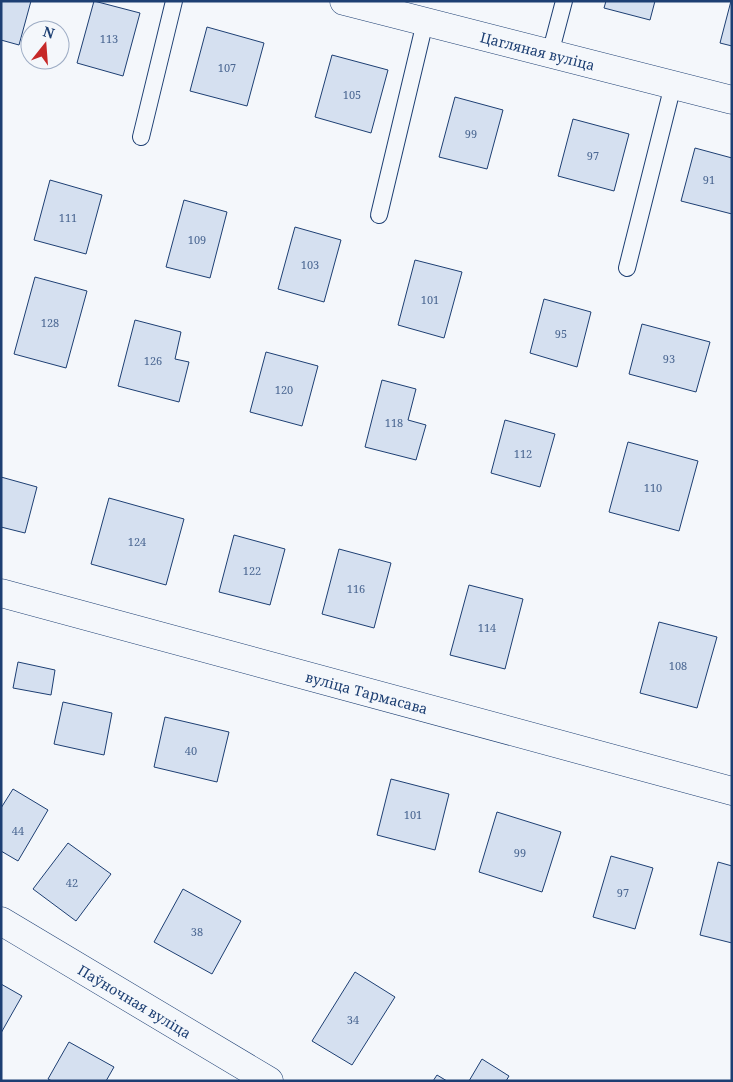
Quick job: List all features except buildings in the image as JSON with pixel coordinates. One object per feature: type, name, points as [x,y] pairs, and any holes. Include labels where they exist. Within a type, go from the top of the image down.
[{"type":"street","name":"Цагляная вуліца","points":[[344,1],[732,100]]},
{"type":"street","name":"вуліца Тармасава","points":[[1,593],[732,791]]},
{"type":"street","name":"Паўночная вуліца","points":[[1,920],[269,1081]]},
{"type":"lane","points":[[141,137],[174,1]]},
{"type":"lane","points":[[550,54],[564,1]]},
{"type":"lane","points":[[379,215],[425,22]]},
{"type":"lane","points":[[627,268],[673,85]]}]
